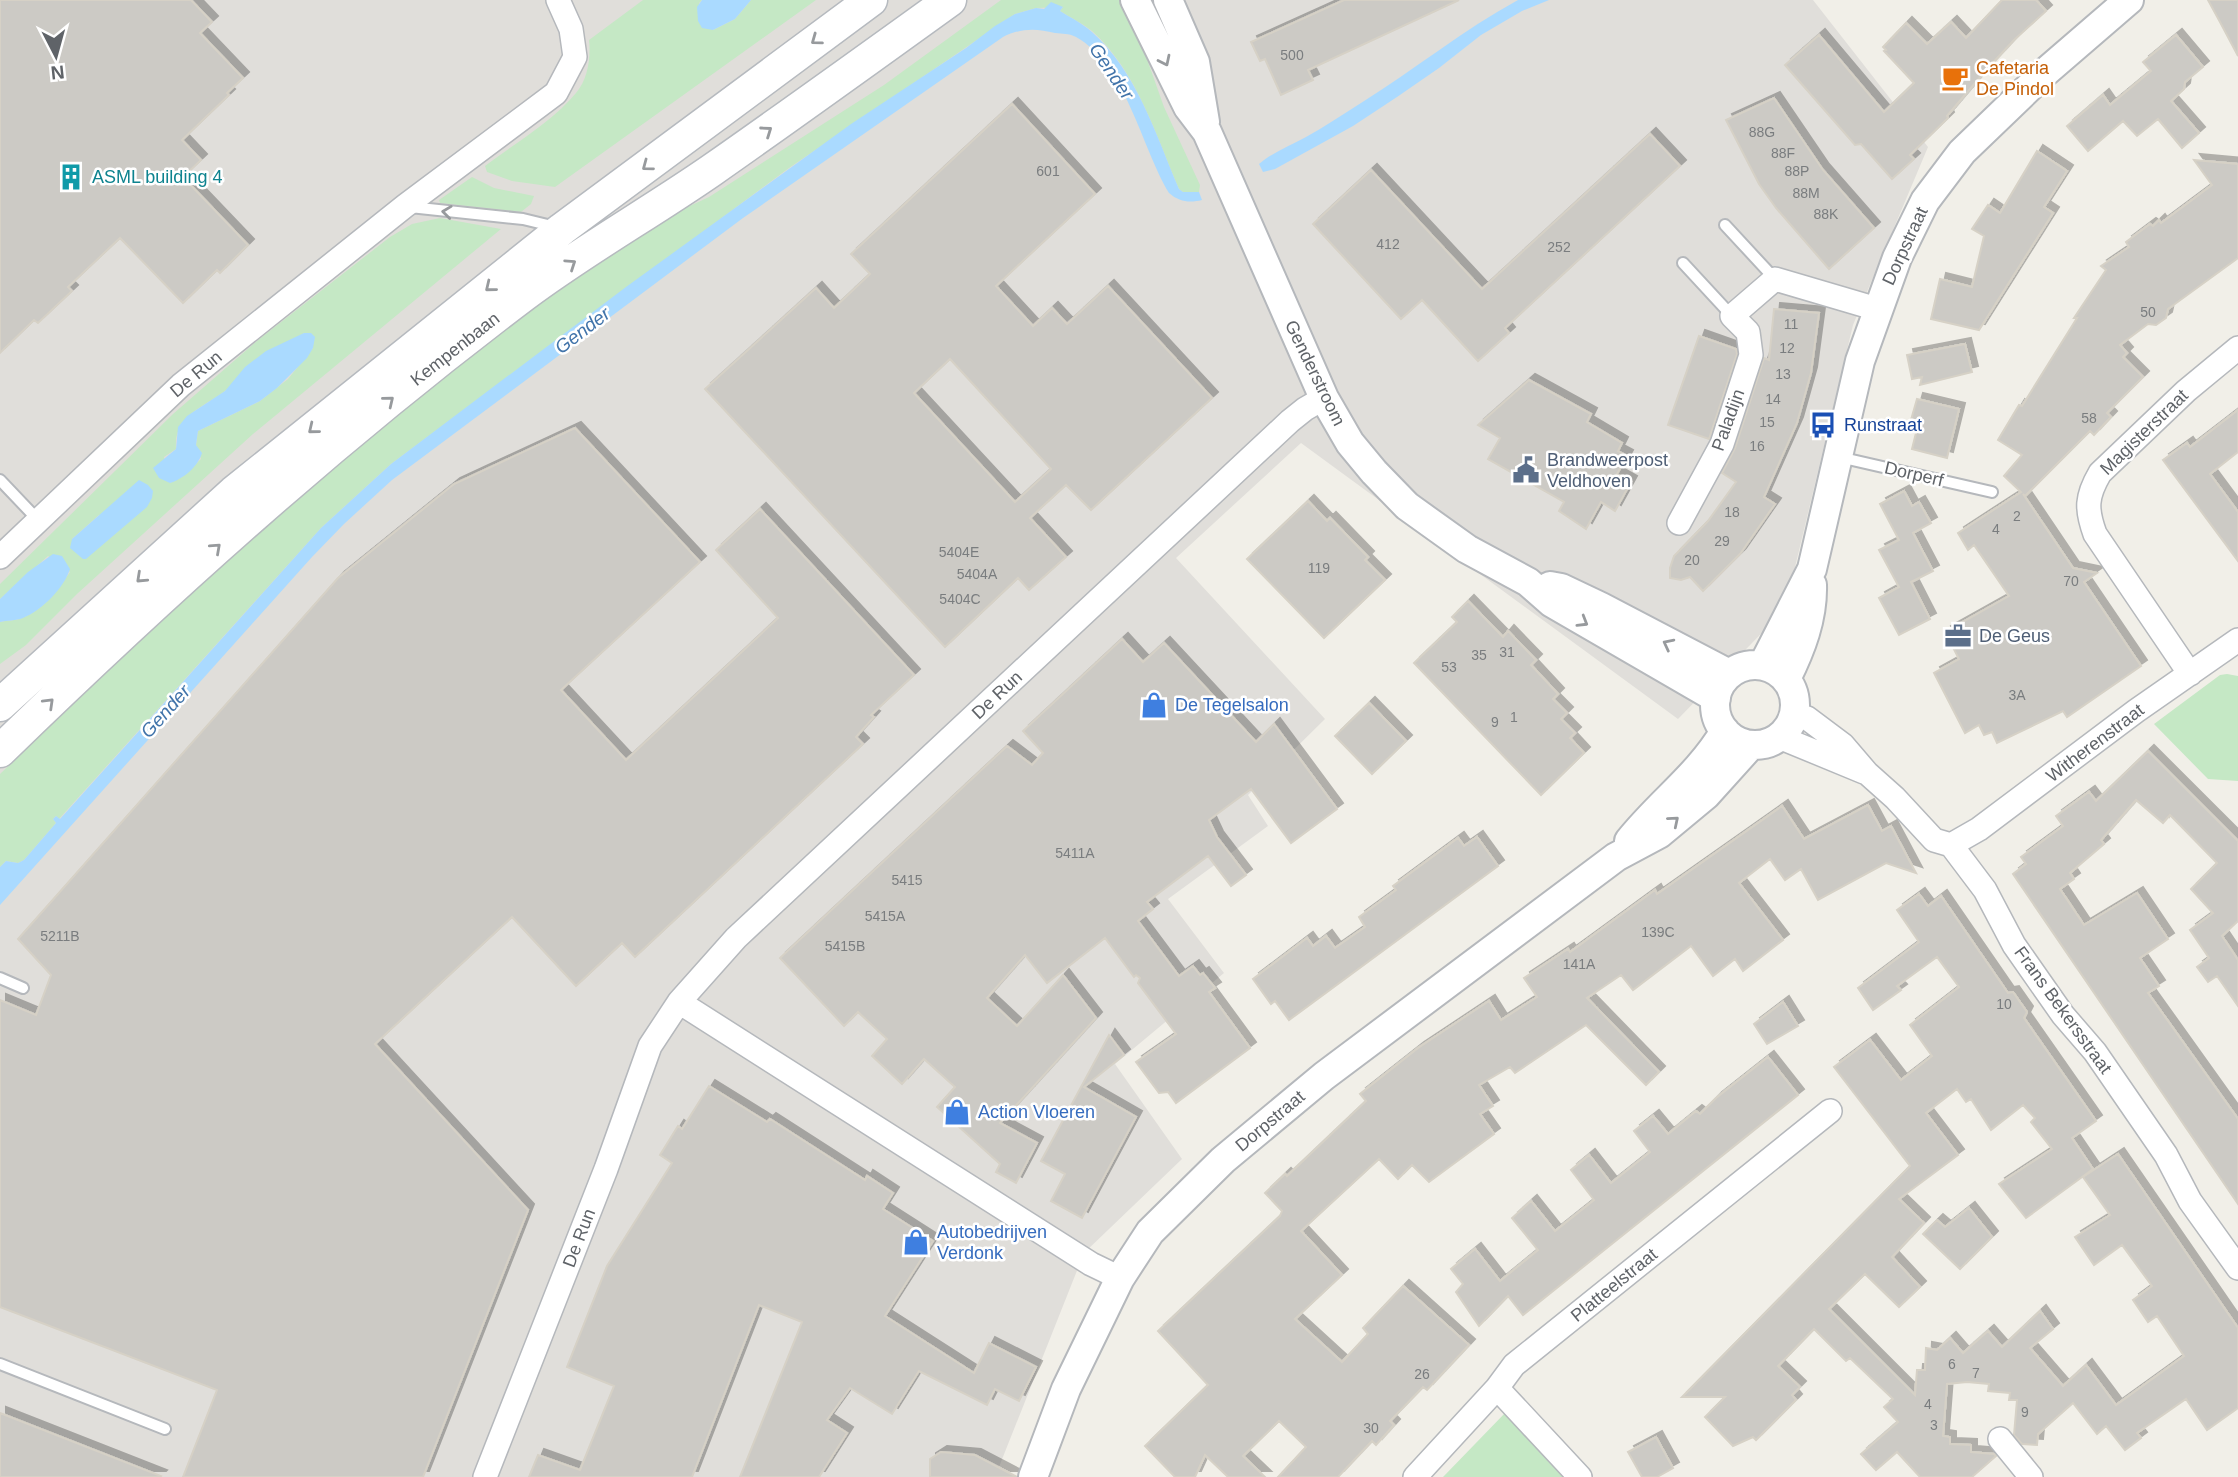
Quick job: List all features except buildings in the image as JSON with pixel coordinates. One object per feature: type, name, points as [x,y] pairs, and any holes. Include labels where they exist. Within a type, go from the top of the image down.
[{"type":"main road","name":"Kempenbaan","points":[[0,705],[234,492],[562,229],[871,0]]},
{"type":"main road","name":"Kempenbaan","points":[[0,751],[117,637],[256,512],[390,400],[528,293],[712,170],[950,0]]},
{"type":"street","name":"De Run","points":[[0,557],[181,385],[405,206],[556,93],[575,57],[571,29],[558,0]]},
{"type":"street","name":"Genderstroom","points":[[1135,0],[1188,107],[1207,132],[1324,398],[1350,443],[1374,472],[1408,506],[1467,549],[1528,582],[1561,588],[1722,686]]},
{"type":"street","name":"Genderstroom","points":[[1168,0],[1195,62],[1207,132]]},
{"type":"street","name":"Dorpstraat","points":[[1775,672],[1812,569],[1860,361],[1896,258],[1925,201],[1962,152],[2042,75],[2129,0]]},
{"type":"street","points":[[1732,316],[1774,279],[1877,309]]},
{"type":"street","name":"Paladijn","points":[[1679,523],[1722,444],[1751,355],[1748,332],[1732,316]]},
{"type":"street","name":"Magisterstraat","points":[[2190,674],[2095,534],[2088,514],[2090,490],[2100,473],[2186,391],[2238,348]]},
{"type":"street","name":"De Run","points":[[485,1477],[606,1169],[650,1046],[679,1002],[736,938],[1290,421],[1324,398]]},
{"type":"street","name":"Witherenstraat","points":[[1951,845],[1979,829],[2190,674],[2237,644]]},
{"type":"street","points":[[1742,666],[1775,672],[1795,699],[1787,726],[1761,745],[1741,742],[1726,731],[1716,716],[1722,686],[1742,666]]},
{"type":"street","name":"Frans Bekersstraat","points":[[1787,726],[1867,773],[1895,798],[1934,840],[1951,845],[1985,890],[2014,945],[2063,1015],[2095,1052],[2166,1155],[2190,1201],[2238,1268]]},
{"type":"street","name":"Dorpstraat","points":[[1616,857],[1646,820],[1699,770],[1726,731]]},
{"type":"street","name":"Dorpstraat","points":[[1033,1477],[1066,1390],[1119,1278],[1150,1232],[1223,1160],[1324,1076],[1616,857],[1659,834],[1726,775],[1751,745]]},
{"type":"street","points":[[679,1002],[1091,1264],[1119,1278]]},
{"type":"street","name":"Platteelstraat","points":[[1415,1477],[1497,1388],[1514,1365],[1830,1111]]},
{"type":"street","points":[[1497,1388],[1580,1477]]},
{"type":"street","points":[[2000,1439],[2031,1477]]},
{"type":"lane","points":[[405,206],[523,219],[562,229]]},
{"type":"lane","points":[[1725,225],[1774,279]]},
{"type":"lane","name":"Paladijn","points":[[1683,263],[1732,316]]},
{"type":"lane","name":"Dorperf","points":[[1836,456],[1992,492]]},
{"type":"lane","points":[[0,480],[38,520]]},
{"type":"lane","points":[[0,978],[23,988]]},
{"type":"lane","points":[[0,1364],[165,1429]]},
{"type":"shaded area","points":[[0,0],[1813,0],[1928,147],[1853,325],[1785,609],[1678,719],[1301,443],[1176,558],[1325,719],[1248,795],[1268,826],[1168,899],[1224,973],[1115,1064],[1182,1159],[1084,1253],[995,1477],[0,1477]]},
{"type":"green space","points":[[643,0],[702,0],[699,3],[713,30],[735,19],[751,0],[816,0],[555,187],[512,181],[487,172],[485,166],[545,123],[576,93],[588,68],[589,40]]},
{"type":"green space","points":[[1001,0],[1126,0],[1164,107],[1200,185],[1199,192],[1183,192],[1179,189],[1133,85],[1108,47],[1092,31],[1060,11],[1063,7],[1036,8],[1015,14],[789,168],[391,464],[321,528],[59,819],[56,816],[53,819],[56,823],[24,860],[18,863],[6,861],[0,867],[0,774],[195,586],[484,342],[587,267],[664,218],[709,197],[884,85]]},
{"type":"green space","points":[[472,177],[494,188],[534,196],[531,204],[521,212],[440,203],[439,200]]},
{"type":"green space","points":[[440,218],[501,229],[253,434],[77,594],[26,645],[0,664],[0,622],[19,619],[37,610],[70,572],[48,556],[0,599],[0,584],[173,414],[258,340],[390,237],[412,224]],"holes":[[[304,333],[311,333],[313,348],[288,379],[260,401],[198,431],[196,445],[201,459],[183,476],[170,483],[164,457],[176,449],[177,436],[187,418]],[[99,515],[121,527],[97,549],[72,539]]]},
{"type":"green space","points":[[2220,675],[2238,676],[2238,781],[2208,779],[2154,724]]},
{"type":"green space","points":[[1506,1412],[1569,1477],[1443,1477]]},
{"type":"water","points":[[702,0],[751,0],[735,19],[713,30],[702,28],[698,21],[697,7]]},
{"type":"water","points":[[1518,0],[1549,0],[1522,11],[1481,35],[1439,68],[1353,126],[1275,169],[1263,172],[1259,164],[1264,160],[1333,121]]},
{"type":"water","name":"Gender","points":[[1051,2],[1063,7],[1060,11],[1092,32],[1108,48],[1144,105],[1179,189],[1183,192],[1199,192],[1202,200],[1185,201],[1169,193],[1120,86],[1093,50],[1076,37],[1041,30],[1022,30],[1003,37],[743,218],[392,480],[312,557],[0,905],[0,867],[6,861],[18,863],[24,860],[56,823],[53,819],[56,816],[60,819],[321,528],[391,464],[626,287],[851,124],[995,26],[1015,14],[1036,8],[1044,9]]},
{"type":"water","points":[[304,333],[311,333],[315,337],[313,348],[307,358],[277,388],[260,401],[198,431],[196,445],[202,453],[194,468],[170,483],[159,478],[153,468],[176,449],[178,427],[187,416],[225,391],[245,367],[266,351]]},
{"type":"water","points":[[139,480],[153,491],[147,507],[86,559],[70,548],[72,539]]},
{"type":"water","points":[[53,554],[62,556],[70,569],[58,591],[30,614],[20,619],[0,622],[0,599],[28,572]]},
{"type":"place","name":"Cafetaria De Pindol","points":[[1955,78]]},
{"type":"place","name":"ASML building 4","points":[[71,177]]},
{"type":"place","name":"Runstraat","points":[[1823,425]]},
{"type":"place","name":"Brandweerpost Veldhoven","points":[[1526,470]]},
{"type":"place","name":"De Geus","points":[[1958,636]]},
{"type":"place","name":"De Tegelsalon","points":[[1154,705]]},
{"type":"place","name":"Action Vloeren","points":[[957,1112]]},
{"type":"place","name":"Autobedrijven Verdonk","points":[[916,1242]]}]
